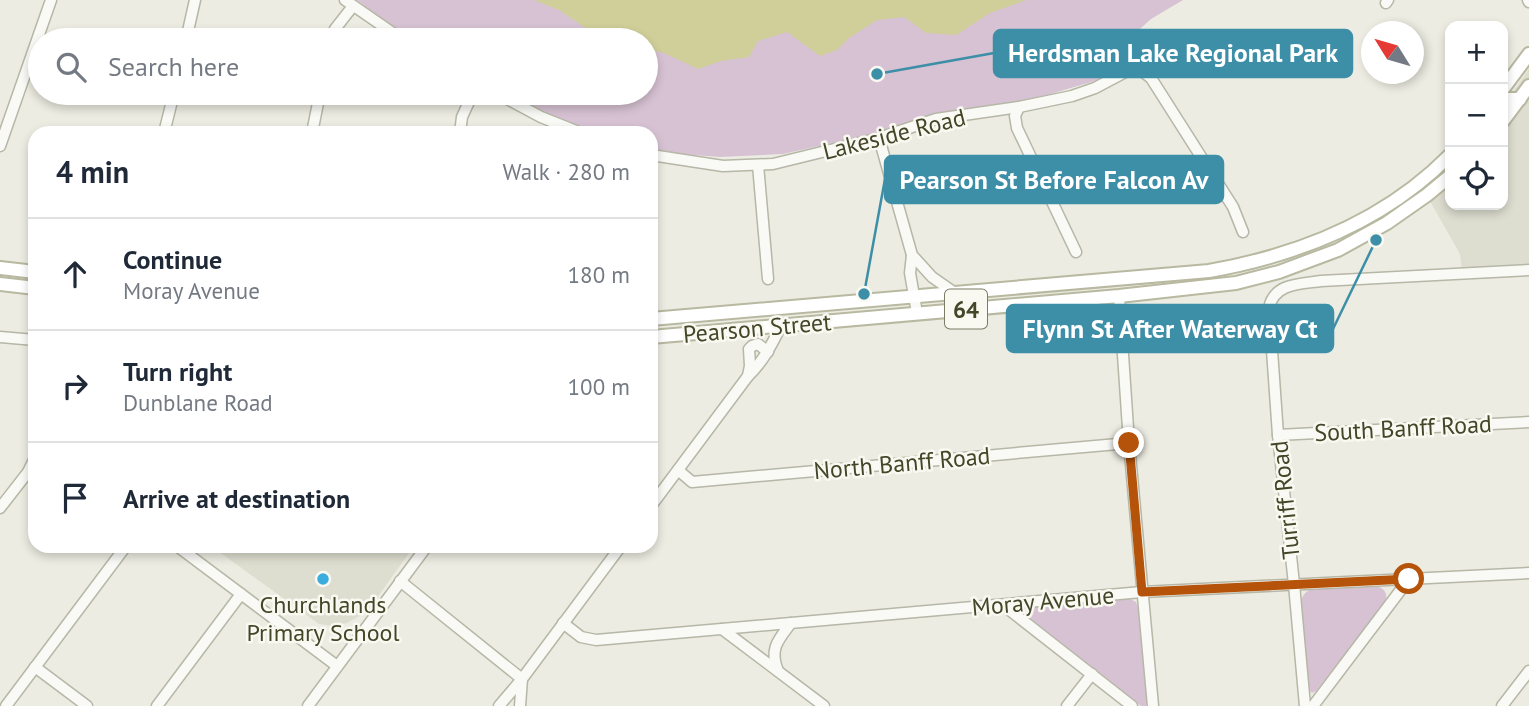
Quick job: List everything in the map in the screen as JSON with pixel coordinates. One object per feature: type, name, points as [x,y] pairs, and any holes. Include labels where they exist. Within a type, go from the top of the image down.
[{"type":"main road","points":[[1507,84],[1529,54]]},
{"type":"main road","points":[[1508,115],[1529,86]]},
{"type":"main road","points":[[1508,99],[1520,99]]},
{"type":"main road","name":"Pearson Street","points":[[658,318],[1209,271],[1263,260],[1317,242],[1405,193],[1445,159]]},
{"type":"main road","name":"Pearson Street","points":[[658,336],[1119,296],[1236,283],[1279,272],[1338,250],[1387,223],[1445,180]]},
{"type":"main road","points":[[0,268],[28,271]]},
{"type":"main road","points":[[0,284],[28,287]]},
{"type":"street","points":[[41,28],[51,0]]},
{"type":"street","points":[[189,28],[195,0]]},
{"type":"street","points":[[336,28],[349,3],[385,28]]},
{"type":"street","points":[[0,146],[28,66]]},
{"type":"street","name":"Lakeside Road","points":[[658,156],[723,166],[773,164],[879,138],[936,119],[1072,96],[1095,88],[1131,69],[1142,71],[1151,78],[1233,207],[1243,232]]},
{"type":"street","points":[[166,126],[171,105]]},
{"type":"street","points":[[313,126],[318,105]]},
{"type":"street","points":[[461,126],[468,105]]},
{"type":"street","points":[[518,105],[564,126]]},
{"type":"street","points":[[1019,107],[1015,116],[1017,128],[1076,252]]},
{"type":"street","points":[[879,138],[912,255],[910,273],[917,313]]},
{"type":"street","points":[[758,165],[768,279]]},
{"type":"street","points":[[912,255],[932,277],[955,293]]},
{"type":"street","name":"Turriff Road","points":[[1305,706],[1278,435],[1269,308],[1273,295],[1285,287],[1321,281],[1529,270]]},
{"type":"street","points":[[1119,296],[1129,443],[1153,706]]},
{"type":"street","points":[[658,497],[758,366],[781,326]]},
{"type":"street","points":[[0,337],[28,339]]},
{"type":"street","points":[[748,376],[749,349],[758,344],[768,352]]},
{"type":"street","name":"South Banff Road","points":[[1278,435],[1529,422]]},
{"type":"street","name":"North Banff Road","points":[[678,470],[692,482],[1129,443]]},
{"type":"street","points":[[0,508],[28,470]]},
{"type":"street","points":[[3,705],[121,553]]},
{"type":"street","points":[[186,553],[337,666]]},
{"type":"street","points":[[308,706],[422,553]]},
{"type":"street","points":[[499,706],[616,553]]},
{"type":"street","name":"Moray Avenue","points":[[563,624],[581,637],[596,640],[1142,592],[1529,573]]},
{"type":"street","points":[[1313,706],[1409,579]]},
{"type":"street","points":[[400,581],[522,679]]},
{"type":"street","points":[[157,706],[241,594]]},
{"type":"street","points":[[1003,605],[1132,706]]},
{"type":"street","points":[[779,672],[774,660],[775,649],[791,623]]},
{"type":"street","points":[[722,629],[824,706]]},
{"type":"street","points":[[34,667],[87,706]]},
{"type":"street","points":[[1502,706],[1529,671]]},
{"type":"street","points":[[1067,706],[1092,674]]},
{"type":"street","points":[[520,706],[522,679]]},
{"type":"shaded area","points":[[357,0],[1183,0],[1151,19],[1130,38],[1118,68],[1098,80],[1047,95],[783,154],[720,157],[658,151],[658,126],[577,126],[531,105],[658,105],[658,28],[396,28]]},
{"type":"shaded area","points":[[534,0],[1026,0],[990,13],[956,35],[926,33],[904,17],[877,20],[849,38],[837,50],[820,56],[787,32],[758,41],[749,57],[721,61],[698,69],[658,52],[658,28],[586,28],[559,10]]},
{"type":"shaded area","points":[[1529,69],[1529,269],[1462,271],[1460,254],[1422,187],[1445,167],[1445,210],[1508,210],[1508,99]]},
{"type":"shaded area","name":"Churchlands Primary School","points":[[221,553],[409,553],[367,612],[347,623],[333,626],[319,624]]},
{"type":"shaded area","points":[[1375,586],[1385,591],[1385,602],[1312,693],[1309,690],[1301,604],[1303,596],[1314,589]]},
{"type":"shaded area","points":[[1130,599],[1136,602],[1138,608],[1146,706],[1141,706],[1030,620],[1032,609],[1039,606]]},
{"type":"place","name":"Herdsman Lake Regional Park","points":[[877,74]]},
{"type":"place","name":"Flynn St After Waterway Ct","points":[[1376,240]]},
{"type":"place","name":"Pearson St Before Falcon Av","points":[[864,294]]},
{"type":"place","name":"Churchlands Primary School","points":[[323,579]]},
{"type":"route","points":[[1129,443],[1142,592],[1409,579]]}]
